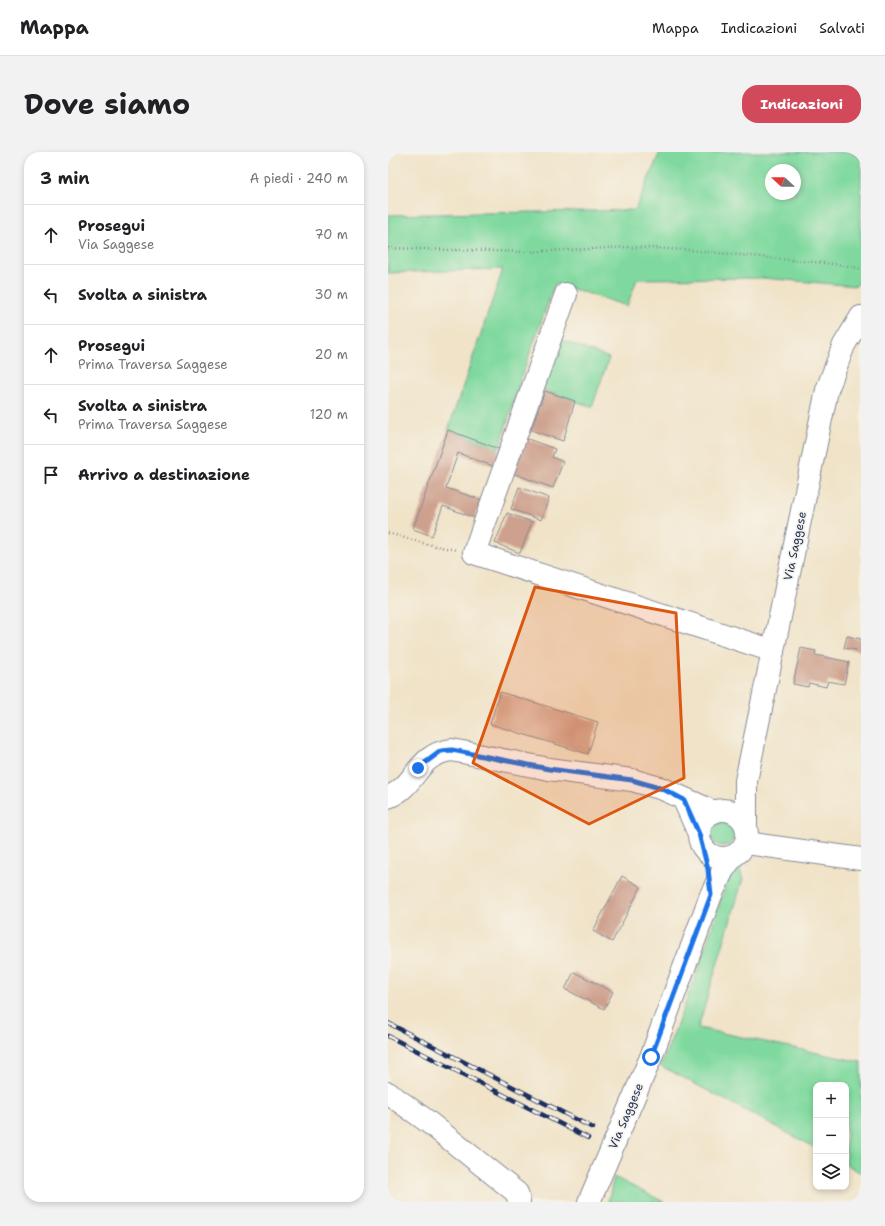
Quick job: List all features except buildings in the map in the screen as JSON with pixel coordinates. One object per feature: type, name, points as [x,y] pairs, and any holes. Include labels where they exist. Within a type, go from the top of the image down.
[{"type":"main road","points":[[566,294],[474,553],[773,651]]},
{"type":"main road","name":"Via Saggese","points":[[746,781],[827,390],[844,345],[861,317]]},
{"type":"main road","points":[[388,798],[396,794],[408,784],[418,768],[429,758],[441,751],[452,750],[549,769],[632,780],[663,789],[684,800],[719,811],[737,814],[741,841]]},
{"type":"main road","points":[[746,781],[741,841],[726,858],[711,855],[700,839],[703,821],[719,811],[746,781]]},
{"type":"main road","points":[[684,800],[700,839],[708,869],[711,895]]},
{"type":"main road","points":[[741,841],[861,859]]},
{"type":"main road","name":"Via Saggese","points":[[589,1202],[595,1192],[651,1057],[711,895],[723,870],[741,841]]},
{"type":"main road","points":[[388,1093],[427,1121],[517,1193],[520,1202]]},
{"type":"path","points":[[388,248],[525,252],[630,247],[688,250],[836,265],[861,269]]},
{"type":"path","points":[[388,533],[426,544],[474,553]]},
{"type":"highlighted area","points":[[535,587],[676,613],[684,778],[589,824],[473,763]]},
{"type":"green space","points":[[660,152],[849,152],[861,158],[861,279],[856,286],[763,278],[637,279],[627,306],[555,283],[520,381],[499,449],[448,430],[503,269],[388,273],[388,215],[635,210]]},
{"type":"green space","points":[[559,339],[609,358],[592,407],[541,389]]},
{"type":"green space","points":[[723,822],[732,825],[735,834],[732,843],[723,846],[714,843],[711,834],[714,825]]},
{"type":"green space","points":[[738,865],[743,879],[698,1028],[861,1062],[861,1173],[849,1166],[849,1082],[813,1082],[813,1146],[661,1066],[697,973],[728,878]]},
{"type":"green space","points":[[614,1177],[664,1202],[608,1202]]},
{"type":"railway","points":[[388,1023],[593,1128]]},
{"type":"railway","points":[[388,1036],[588,1138]]},
{"type":"route","points":[[418,768],[429,758],[441,751],[452,750],[549,769],[632,780],[663,789],[684,800],[699,834],[708,869],[711,895],[651,1057]]}]
